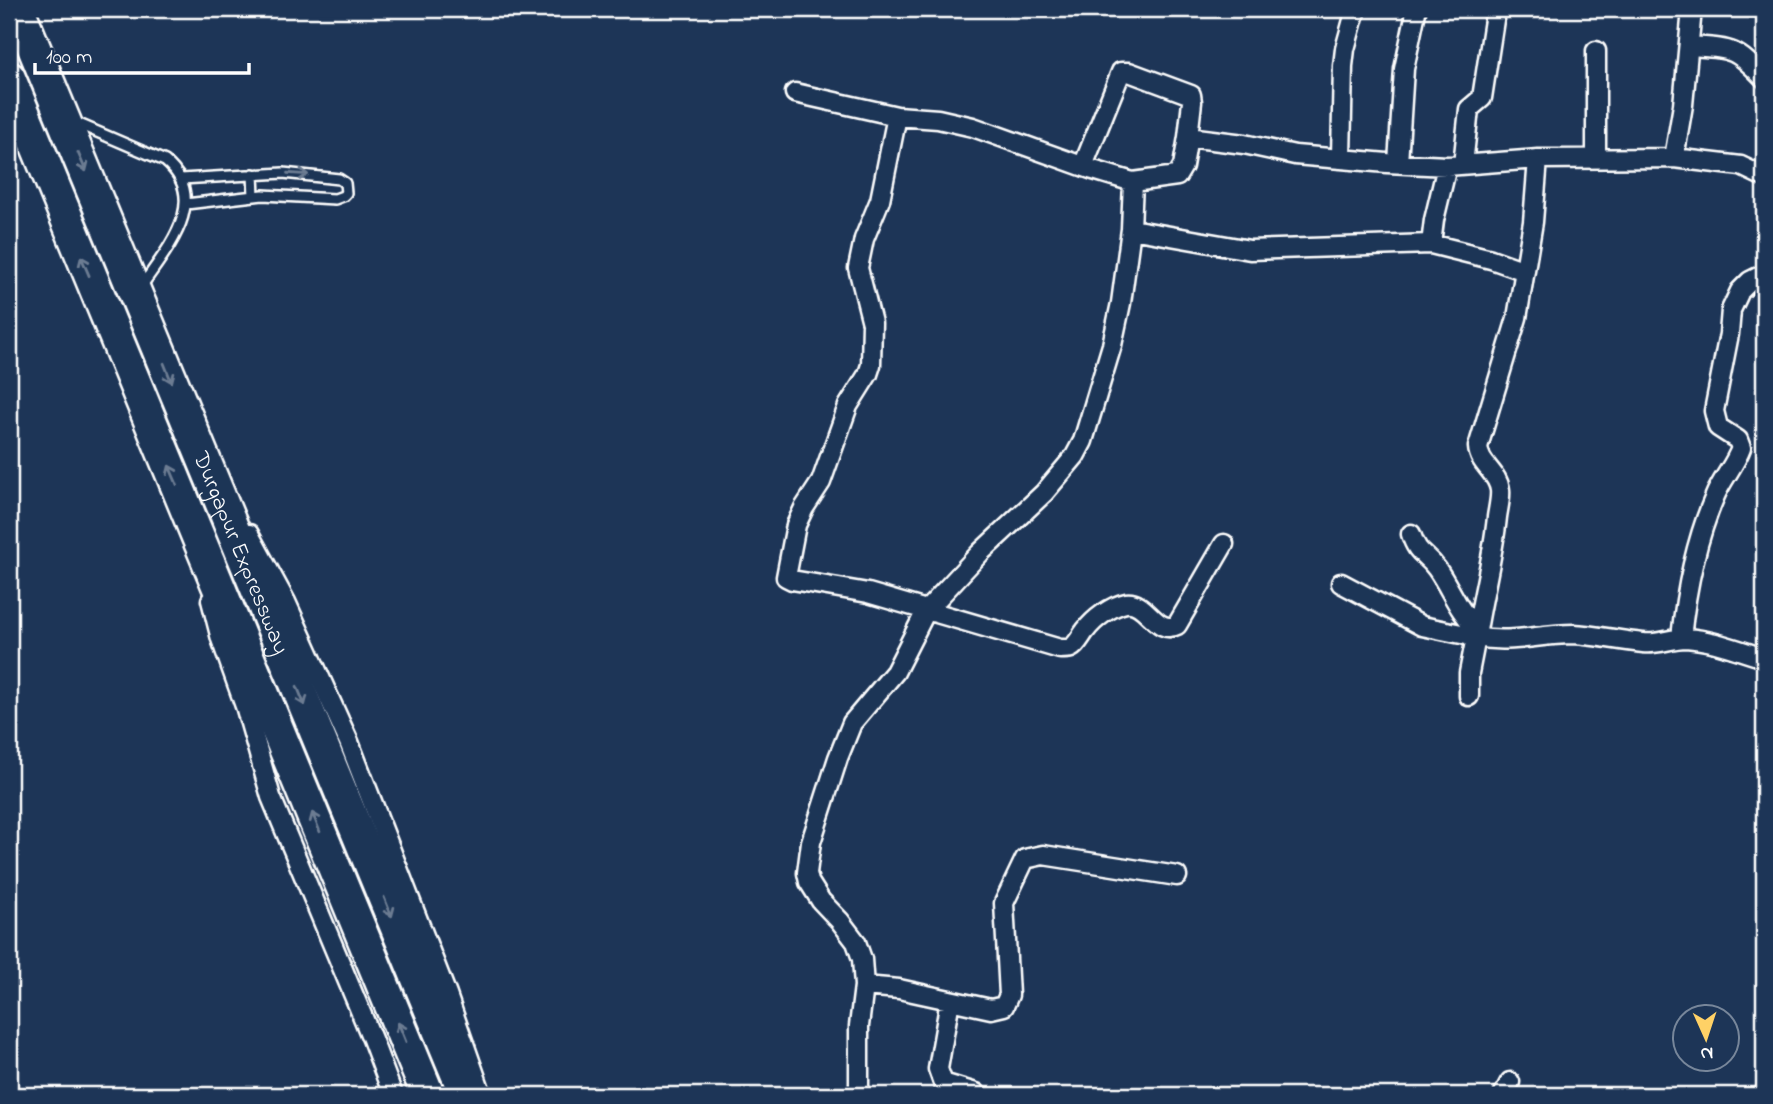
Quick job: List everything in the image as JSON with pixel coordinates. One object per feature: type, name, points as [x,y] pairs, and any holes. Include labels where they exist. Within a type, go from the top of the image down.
[{"type":"highway","name":"Durgapur Expressway","points":[[18,9],[466,1095]]},
{"type":"highway","name":"Durgapur Expressway","points":[[9,78],[428,1095]]},
{"type":"street","points":[[1341,158],[1343,66],[1356,9]]},
{"type":"street","points":[[1674,159],[1683,104],[1692,9]]},
{"type":"street","points":[[1398,163],[1404,69],[1416,12]]},
{"type":"street","points":[[1430,244],[1434,220],[1455,165],[1469,109],[1482,98],[1494,20]]},
{"type":"street","points":[[1689,46],[1727,49],[1739,54],[1764,78]]},
{"type":"street","points":[[1596,51],[1596,157]]},
{"type":"street","points":[[795,93],[897,116],[938,119],[974,127],[1083,166],[1133,182],[1177,176],[1183,166],[1191,95],[1129,72],[1121,72],[1083,166]]},
{"type":"street","points":[[897,116],[880,200],[864,239],[858,268],[872,323],[871,365],[848,406],[821,482],[796,525],[785,575],[792,580],[868,593],[1060,649],[1071,648],[1101,616],[1127,603],[1139,605],[1163,626],[1173,628],[1180,621],[1224,544]]},
{"type":"street","points":[[1188,137],[1233,142],[1295,155],[1398,163],[1455,165],[1596,157],[1674,159],[1741,166],[1764,177]]},
{"type":"street","points":[[1469,696],[1471,657],[1490,571],[1500,489],[1494,476],[1481,461],[1478,447],[1517,318],[1533,222],[1538,159]]},
{"type":"street","points":[[859,1095],[859,1026],[864,986],[862,960],[856,942],[821,901],[809,882],[808,854],[838,758],[852,723],[895,672],[926,611],[980,553],[1044,493],[1075,456],[1083,441],[1112,345],[1121,303],[1131,229],[1133,182]]},
{"type":"street","points":[[1131,229],[1250,250],[1430,244],[1480,256],[1525,271]]},
{"type":"street","points":[[1681,638],[1686,599],[1706,521],[1718,489],[1741,448],[1738,440],[1718,427],[1714,411],[1731,310],[1740,291],[1750,281],[1764,274]]},
{"type":"street","points":[[206,466],[245,526],[329,694],[447,995],[482,1095]]},
{"type":"street","points":[[191,518],[221,639],[246,709],[271,797],[372,1038],[393,1095]]},
{"type":"street","points":[[1411,534],[1418,552],[1435,566],[1455,603],[1477,633]]},
{"type":"street","points":[[1341,583],[1422,626],[1477,633],[1504,641],[1576,634],[1651,644],[1681,638],[1715,642],[1764,658]]},
{"type":"street","points":[[864,986],[898,989],[998,1009],[1004,1006],[1008,1001],[1004,903],[1022,865],[1031,856],[1043,855],[1177,876]]},
{"type":"street","points":[[950,1000],[937,1069],[939,1077],[943,1083],[976,1093]]},
{"type":"lane","points":[[63,118],[165,160],[181,179],[186,204],[177,233],[136,295]]},
{"type":"lane","points":[[181,179],[253,174],[321,176],[342,181],[346,187],[343,196],[335,199],[284,195],[254,196],[186,204]]},
{"type":"lane","points":[[253,174],[254,196]]}]
